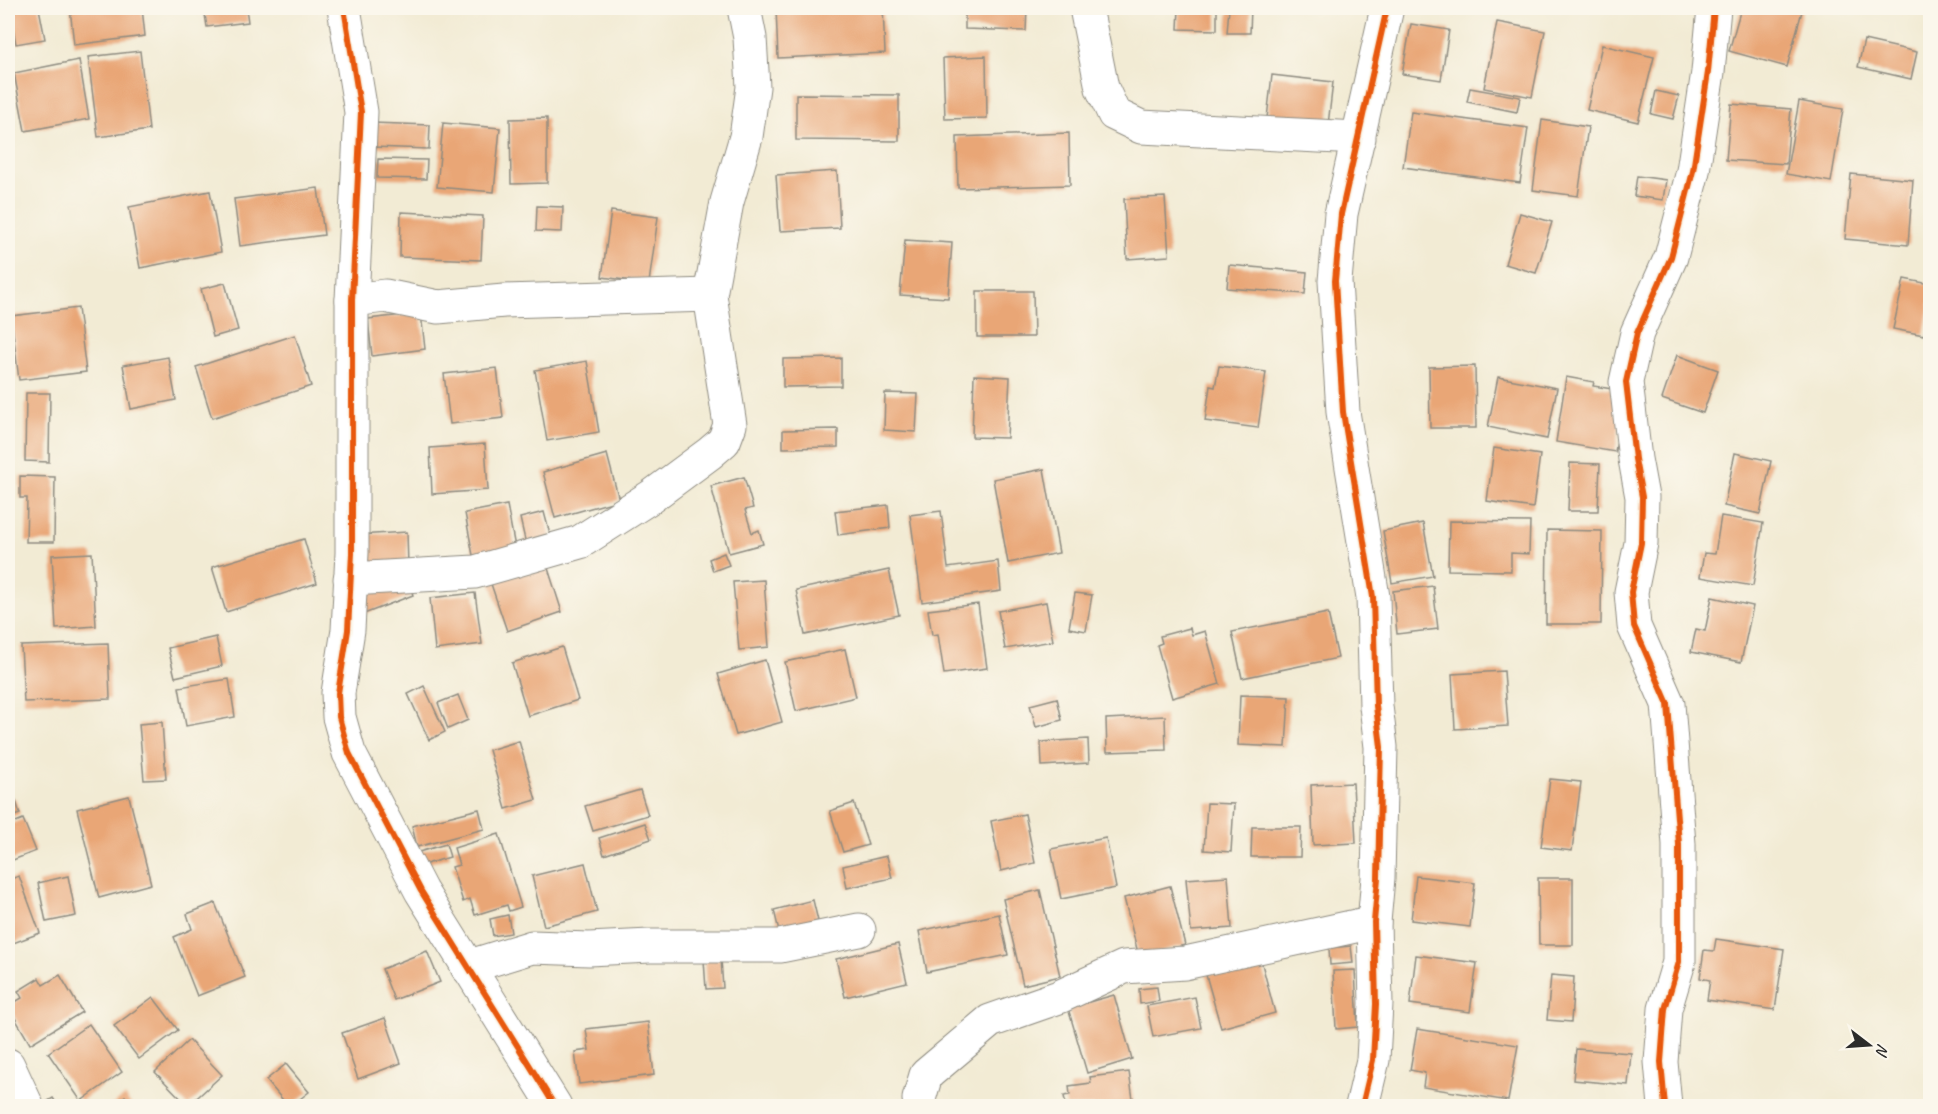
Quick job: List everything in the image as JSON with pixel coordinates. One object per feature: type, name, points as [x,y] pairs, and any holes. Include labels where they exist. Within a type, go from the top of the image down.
[{"type":"street","points":[[344,8],[361,112],[352,300],[352,553],[348,630],[338,693],[339,717],[349,753],[420,891],[555,1107]]},
{"type":"street","points":[[350,579],[475,572],[580,542],[652,496],[724,441],[730,425],[710,295],[727,202],[746,137],[753,87],[750,38],[744,8]]},
{"type":"street","points":[[1086,8],[1102,88],[1114,114],[1142,127],[1359,138]]},
{"type":"street","points":[[1362,1107],[1373,1060],[1376,1004],[1374,922],[1378,878],[1381,747],[1376,706],[1373,597],[1342,412],[1335,281],[1341,214],[1387,8]]},
{"type":"street","points":[[1665,1107],[1661,1062],[1665,1009],[1680,962],[1679,844],[1668,704],[1634,626],[1630,592],[1641,543],[1642,497],[1626,382],[1637,333],[1671,257],[1693,171],[1708,72],[1714,8]]},
{"type":"street","points":[[352,300],[384,296],[438,307],[504,301],[710,295]]},
{"type":"street","points":[[919,1099],[926,1076],[990,1021],[1059,997],[1124,967],[1185,963],[1374,922]]},
{"type":"street","points":[[467,967],[532,947],[590,949],[650,946],[780,946],[859,930]]},
{"type":"street","points":[[8,1065],[27,1107]]},
{"type":"building","points":[[9,8],[39,8],[45,39],[16,44]]},
{"type":"building","points":[[70,8],[142,8],[145,36],[74,45]]},
{"type":"building","points":[[204,8],[246,8],[248,22],[207,27]]},
{"type":"building","points":[[776,8],[883,8],[885,53],[778,58]]},
{"type":"building","points":[[965,8],[1027,8],[1026,31],[965,29]]},
{"type":"building","points":[[1179,8],[1217,8],[1217,30],[1178,29]]},
{"type":"building","points":[[1229,8],[1251,8],[1250,33],[1227,33]]},
{"type":"building","points":[[1741,8],[1789,8],[1802,11],[1787,67],[1729,51]]},
{"type":"building","points":[[1497,22],[1545,31],[1532,97],[1484,88]]},
{"type":"building","points":[[1411,24],[1449,30],[1441,80],[1402,74]]},
{"type":"building","points":[[1864,40],[1917,52],[1911,79],[1858,67]]},
{"type":"building","points":[[1602,45],[1654,57],[1638,122],[1587,110]]},
{"type":"building","points":[[140,51],[149,130],[98,137],[88,57]]},
{"type":"building","points":[[986,56],[987,118],[945,119],[943,58]]},
{"type":"building","points":[[79,60],[89,119],[25,131],[14,73]]},
{"type":"building","points":[[1272,75],[1333,82],[1328,125],[1267,118]]},
{"type":"building","points":[[1470,88],[1520,97],[1517,112],[1467,102]]},
{"type":"building","points":[[1656,91],[1679,96],[1673,119],[1651,114]]},
{"type":"building","points":[[796,94],[899,95],[899,141],[796,140]]},
{"type":"building","points":[[1799,101],[1843,109],[1831,182],[1786,174]]},
{"type":"building","points":[[1731,104],[1791,109],[1786,164],[1726,160]]},
{"type":"building","points":[[1411,112],[1528,128],[1520,183],[1403,167]]},
{"type":"building","points":[[547,118],[547,183],[511,184],[510,119]]},
{"type":"building","points":[[1542,120],[1588,127],[1578,196],[1533,190]]},
{"type":"building","points":[[372,123],[430,125],[429,149],[372,147]]},
{"type":"building","points":[[443,123],[500,128],[494,192],[437,187]]},
{"type":"building","points":[[1069,133],[1070,185],[958,188],[957,137]]},
{"type":"building","points":[[378,159],[427,160],[426,179],[377,178]]},
{"type":"building","points":[[837,171],[840,228],[780,231],[776,175]]},
{"type":"building","points":[[1851,174],[1913,180],[1908,245],[1845,239]]},
{"type":"building","points":[[1637,176],[1666,180],[1663,200],[1634,196]]},
{"type":"building","points":[[318,188],[324,235],[240,246],[234,199]]},
{"type":"building","points":[[210,191],[221,252],[140,268],[129,207]]},
{"type":"building","points":[[1165,197],[1169,256],[1127,259],[1124,199]]},
{"type":"building","points":[[537,206],[563,207],[562,232],[536,231]]},
{"type":"building","points":[[611,211],[658,217],[649,283],[602,277]]},
{"type":"building","points":[[401,212],[483,216],[481,260],[400,257]]},
{"type":"building","points":[[1520,213],[1552,222],[1536,273],[1505,264]]},
{"type":"building","points":[[905,240],[952,243],[948,298],[900,295]]},
{"type":"building","points":[[1229,265],[1307,272],[1305,294],[1227,288]]},
{"type":"building","points":[[1904,279],[1930,284],[1930,302],[1924,335],[1893,329]]},
{"type":"building","points":[[225,283],[238,330],[213,337],[201,289]]},
{"type":"building","points":[[977,291],[1033,291],[1034,337],[977,337]]},
{"type":"building","points":[[78,308],[86,372],[19,380],[11,316]]},
{"type":"building","points":[[421,313],[425,349],[372,356],[368,319]]},
{"type":"building","points":[[295,335],[311,386],[212,418],[196,367]]},
{"type":"building","points":[[1677,355],[1718,370],[1703,413],[1662,399]]},
{"type":"building","points":[[168,357],[176,400],[131,409],[123,365]]},
{"type":"building","points":[[841,358],[841,386],[783,387],[783,359]]},
{"type":"building","points":[[587,361],[599,432],[547,441],[535,370]]},
{"type":"building","points":[[1219,366],[1266,372],[1258,428],[1205,421],[1210,386],[1215,387]]},
{"type":"building","points":[[1475,366],[1476,428],[1430,428],[1429,367]]},
{"type":"building","points":[[497,368],[503,418],[450,424],[444,374]]},
{"type":"building","points":[[974,375],[1010,377],[1007,438],[972,437]]},
{"type":"building","points":[[1498,377],[1557,388],[1547,439],[1488,427]]},
{"type":"building","points":[[1566,377],[1594,382],[1593,386],[1612,389],[1611,396],[1624,399],[1615,452],[1556,442]]},
{"type":"building","points":[[26,393],[50,393],[49,462],[25,461]]},
{"type":"building","points":[[885,393],[918,394],[916,432],[884,430]]},
{"type":"building","points":[[838,429],[838,447],[783,448],[783,430]]},
{"type":"building","points":[[485,444],[488,490],[432,494],[430,448]]},
{"type":"building","points":[[1494,448],[1540,455],[1533,508],[1487,501]]},
{"type":"building","points":[[1735,453],[1771,461],[1760,514],[1724,506]]},
{"type":"building","points":[[607,454],[619,500],[555,518],[543,472]]},
{"type":"building","points":[[1570,463],[1600,464],[1598,511],[1568,511]]},
{"type":"building","points":[[1044,469],[1059,553],[1008,563],[993,479]]},
{"type":"building","points":[[20,476],[55,477],[54,542],[26,542],[27,498],[20,498]]},
{"type":"building","points":[[744,477],[753,508],[745,510],[752,533],[759,530],[763,544],[729,553],[711,486]]},
{"type":"building","points":[[507,505],[517,558],[475,566],[465,513]]},
{"type":"building","points":[[888,505],[890,528],[838,535],[835,511]]},
{"type":"building","points":[[941,511],[948,568],[998,561],[1001,591],[922,602],[910,515]]},
{"type":"building","points":[[544,512],[552,542],[527,549],[520,518]]},
{"type":"building","points":[[1721,516],[1763,523],[1753,586],[1700,577],[1704,553],[1715,554]]},
{"type":"building","points":[[1449,521],[1530,522],[1529,554],[1511,553],[1511,571],[1448,570]]},
{"type":"building","points":[[1423,523],[1433,576],[1392,583],[1383,531]]},
{"type":"building","points":[[1547,530],[1602,531],[1601,624],[1546,624]]},
{"type":"building","points":[[407,532],[408,566],[360,569],[358,535]]},
{"type":"building","points":[[304,539],[317,583],[226,612],[212,567]]},
{"type":"building","points":[[92,553],[96,626],[56,629],[52,555]]},
{"type":"building","points":[[724,553],[729,565],[713,571],[709,559]]},
{"type":"building","points":[[546,562],[562,612],[507,631],[490,581]]},
{"type":"building","points":[[889,570],[899,615],[805,635],[796,590]]},
{"type":"building","points":[[407,578],[413,595],[364,614],[357,597]]},
{"type":"building","points":[[764,580],[769,647],[739,650],[733,582]]},
{"type":"building","points":[[1433,586],[1438,629],[1397,634],[1393,591]]},
{"type":"building","points":[[475,593],[482,644],[435,650],[430,598]]},
{"type":"building","points":[[1075,593],[1092,595],[1086,631],[1069,628]]},
{"type":"building","points":[[1712,597],[1753,606],[1741,662],[1691,652],[1696,629],[1705,631]]},
{"type":"building","points":[[1046,602],[1053,641],[1005,649],[998,611]]},
{"type":"building","points":[[978,604],[987,668],[944,674],[938,634],[932,635],[928,610]]},
{"type":"building","points":[[1328,613],[1338,658],[1242,678],[1232,632]]},
{"type":"building","points":[[1190,628],[1192,635],[1205,631],[1220,684],[1172,698],[1157,645],[1162,643],[1160,636]]},
{"type":"building","points":[[216,637],[222,666],[175,677],[168,648]]},
{"type":"building","points":[[108,643],[110,699],[24,702],[21,646]]},
{"type":"building","points":[[562,647],[578,700],[528,716],[512,663]]},
{"type":"building","points":[[845,649],[856,697],[796,711],[785,662]]},
{"type":"building","points":[[765,660],[782,722],[736,735],[718,674]]},
{"type":"building","points":[[1504,671],[1508,726],[1455,729],[1452,674]]},
{"type":"building","points":[[229,679],[235,717],[186,726],[179,687]]},
{"type":"building","points":[[424,686],[445,732],[429,740],[408,694]]},
{"type":"building","points":[[458,695],[468,720],[448,729],[438,703]]},
{"type":"building","points":[[1240,695],[1289,697],[1286,747],[1238,745]]},
{"type":"building","points":[[1057,698],[1062,720],[1036,727],[1030,705]]},
{"type":"building","points":[[1165,716],[1166,750],[1107,752],[1106,719]]},
{"type":"building","points":[[162,722],[166,779],[144,780],[139,724]]},
{"type":"building","points":[[1088,739],[1089,763],[1042,766],[1041,742]]},
{"type":"building","points":[[519,741],[536,800],[506,809],[489,750]]},
{"type":"building","points":[[1550,779],[1581,782],[1572,851],[1541,847]]},
{"type":"building","points":[[1353,783],[1356,843],[1313,845],[1311,785]]},
{"type":"building","points":[[640,790],[648,815],[593,831],[585,806]]},
{"type":"building","points":[[129,796],[151,884],[99,898],[77,809]]},
{"type":"building","points":[[15,798],[20,814],[8,818],[8,801]]},
{"type":"building","points":[[854,803],[868,845],[843,852],[830,811]]},
{"type":"building","points":[[1207,803],[1234,804],[1231,852],[1204,850]]},
{"type":"building","points":[[479,809],[484,829],[417,847],[412,826]]},
{"type":"building","points":[[1025,814],[1035,863],[1001,871],[991,821]]},
{"type":"building","points":[[23,819],[36,851],[8,862],[8,825]]},
{"type":"building","points":[[645,823],[651,839],[604,855],[599,838]]},
{"type":"building","points":[[1252,827],[1301,827],[1300,857],[1251,857]]},
{"type":"building","points":[[499,834],[521,907],[509,911],[507,905],[475,915],[470,899],[463,902],[452,867],[459,865],[454,848]]},
{"type":"building","points":[[1106,838],[1116,888],[1061,899],[1051,849]]},
{"type":"building","points":[[446,844],[450,857],[416,867],[412,854]]},
{"type":"building","points":[[887,856],[892,878],[847,888],[843,866]]},
{"type":"building","points":[[585,863],[597,912],[544,926],[532,876]]},
{"type":"building","points":[[19,876],[40,933],[8,945],[8,880]]},
{"type":"building","points":[[68,876],[76,916],[46,922],[38,883]]},
{"type":"building","points":[[1228,876],[1232,928],[1191,931],[1186,879]]},
{"type":"building","points":[[1416,876],[1475,883],[1470,927],[1411,920]]},
{"type":"building","points":[[1538,878],[1573,878],[1573,945],[1539,945]]},
{"type":"building","points":[[1170,886],[1185,945],[1139,957],[1124,898]]},
{"type":"building","points":[[1040,890],[1060,976],[1023,985],[1003,899]]},
{"type":"building","points":[[813,900],[818,921],[779,931],[774,910]]},
{"type":"building","points":[[215,903],[245,977],[197,996],[174,937],[192,929],[187,914]]},
{"type":"building","points":[[999,914],[1008,955],[927,972],[919,931]]},
{"type":"building","points":[[508,915],[511,933],[493,936],[490,919]]},
{"type":"building","points":[[1716,939],[1784,949],[1775,1010],[1707,1000],[1710,980],[1700,978],[1704,950],[1714,951]]},
{"type":"building","points":[[898,944],[907,982],[845,997],[836,959]]},
{"type":"building","points":[[1351,946],[1353,963],[1330,965],[1329,948]]},
{"type":"building","points":[[427,951],[440,982],[394,1000],[382,969]]},
{"type":"building","points":[[1416,955],[1477,963],[1470,1012],[1410,1004]]},
{"type":"building","points":[[721,959],[723,988],[706,989],[704,960]]},
{"type":"building","points":[[1261,960],[1275,1013],[1221,1028],[1206,975]]},
{"type":"building","points":[[1355,970],[1358,1027],[1336,1029],[1333,971]]},
{"type":"building","points":[[60,975],[82,1012],[30,1044],[8,1006],[22,998],[18,991],[39,978],[43,985]]},
{"type":"building","points":[[1551,975],[1574,977],[1571,1022],[1547,1020]]},
{"type":"building","points":[[1157,987],[1159,1001],[1140,1004],[1139,989]]},
{"type":"building","points":[[1114,995],[1132,1059],[1087,1073],[1068,1008]]},
{"type":"building","points":[[153,997],[178,1030],[139,1059],[114,1026]]},
{"type":"building","points":[[1195,997],[1201,1028],[1153,1037],[1147,1006]]},
{"type":"building","points":[[385,1018],[401,1063],[358,1079],[342,1033]]},
{"type":"building","points":[[648,1022],[654,1075],[579,1084],[575,1052],[589,1050],[586,1029]]},
{"type":"building","points":[[89,1024],[122,1072],[81,1101],[48,1053]]},
{"type":"building","points":[[1417,1029],[1518,1045],[1508,1101],[1423,1087],[1425,1073],[1410,1070]]},
{"type":"building","points":[[189,1040],[222,1075],[188,1106],[155,1072]]},
{"type":"building","points":[[1576,1049],[1631,1053],[1628,1085],[1573,1080]]},
{"type":"building","points":[[286,1064],[309,1092],[291,1106],[288,1106],[266,1080]]},
{"type":"building","points":[[1129,1072],[1134,1106],[1066,1106],[1064,1096],[1070,1095],[1069,1086],[1091,1083],[1090,1077]]},
{"type":"building","points":[[125,1096],[132,1106],[111,1106]]},
{"type":"building","points":[[53,1098],[58,1106],[40,1106]]},
{"type":"cycle path","points":[[344,8],[361,112],[352,300],[352,553],[348,630],[338,693],[339,717],[349,753],[421,891],[555,1106]]},
{"type":"cycle path","points":[[1362,1106],[1373,1060],[1376,1004],[1374,922],[1378,878],[1381,747],[1376,706],[1373,597],[1343,412],[1335,281],[1341,214],[1387,8]]},
{"type":"cycle path","points":[[1665,1106],[1661,1062],[1665,1009],[1679,962],[1679,844],[1668,704],[1634,626],[1631,592],[1641,543],[1642,497],[1626,382],[1637,333],[1671,257],[1693,171],[1708,72],[1714,8]]}]
